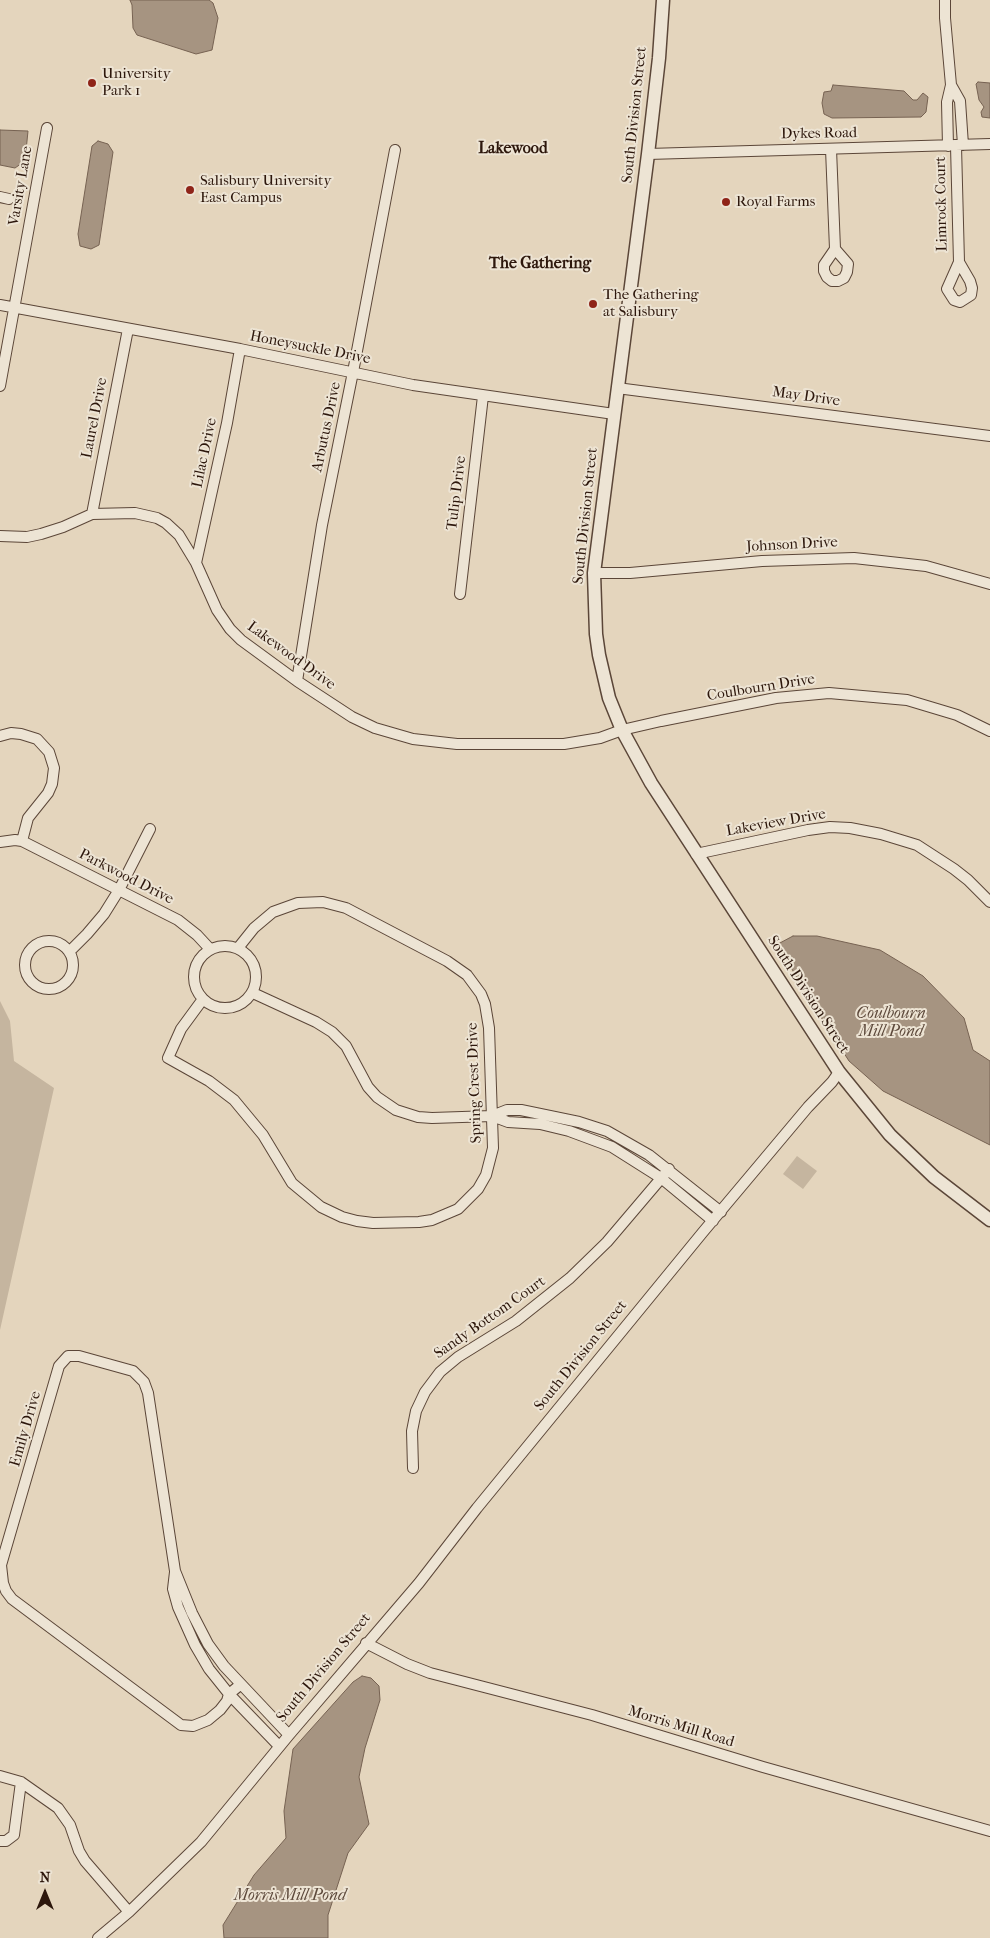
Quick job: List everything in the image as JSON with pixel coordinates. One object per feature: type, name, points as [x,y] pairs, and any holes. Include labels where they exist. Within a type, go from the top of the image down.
[{"type":"street","name":"South Division Street","points":[[98,1938],[129,1912],[201,1842],[289,1734],[419,1583],[477,1508],[720,1212],[839,1072],[651,783],[622,730],[609,698],[599,655],[593,597],[594,573],[648,154],[659,58],[663,0]]},
{"type":"street","name":"Limrock Court","points":[[945,0],[951,85],[960,101],[956,146],[959,262]]},
{"type":"street","name":"Varsity Lane","points":[[0,386],[47,128]]},
{"type":"street","name":"Dykes Road","points":[[648,154],[990,144]]},
{"type":"street","points":[[831,149],[836,250]]},
{"type":"street","name":"Arbutus Drive","points":[[297,681],[322,525],[395,150]]},
{"type":"street","name":"Honeysuckle Drive","points":[[0,305],[240,349],[413,385],[614,414]]},
{"type":"street","name":"Laurel Drive","points":[[92,514],[128,329]]},
{"type":"street","name":"Lilac Drive","points":[[196,563],[227,424],[240,349]]},
{"type":"street","name":"May Drive","points":[[617,388],[990,436]]},
{"type":"street","name":"Tulip Drive","points":[[460,594],[483,396]]},
{"type":"street","name":"Lakewood Drive","points":[[0,536],[41,534],[63,527],[92,514],[135,513],[157,518],[166,523],[179,535],[196,563],[217,610],[230,629],[261,656],[297,681],[352,717],[375,728],[433,742],[457,744],[564,744],[600,738],[622,730]]},
{"type":"street","name":"Johnson Drive","points":[[594,573],[630,573],[762,562],[854,558],[926,566],[990,584]]},
{"type":"street","name":"Coulbourn Drive","points":[[622,730],[776,698],[829,693],[907,700],[957,715],[990,731]]},
{"type":"street","points":[[0,736],[11,733],[21,734],[37,740],[49,752],[54,768],[52,784],[48,793],[28,818],[22,840],[0,842]]},
{"type":"street","name":"Lakeview Drive","points":[[696,854],[808,830],[830,827],[850,828],[881,834],[917,845],[954,869],[990,902]]},
{"type":"street","points":[[69,952],[98,922],[119,890],[150,829]]},
{"type":"street","name":"Parkwood Drive","points":[[22,840],[189,928],[210,949]]},
{"type":"street","name":"Spring Crest Drive","points":[[203,999],[181,1028],[168,1058],[209,1081],[234,1100],[263,1135],[284,1172],[301,1192],[326,1209],[357,1221],[373,1223],[432,1220],[458,1209],[478,1189],[486,1175],[493,1148],[489,1028],[485,1004],[474,983],[447,961],[346,908],[323,902],[298,903],[272,912],[258,924],[238,948]]},
{"type":"street","points":[[56,942],[69,952],[72,958],[72,974],[62,985],[47,989],[33,983],[28,977],[26,962],[28,954],[40,943],[56,942]]},
{"type":"street","points":[[219,946],[238,948],[247,954],[253,962],[256,972],[256,983],[253,993],[238,1006],[219,1008],[210,1005],[197,991],[194,982],[194,972],[197,963],[202,955],[210,949],[219,946]]},
{"type":"street","points":[[253,993],[316,1022],[332,1032],[346,1046],[368,1087],[377,1097],[396,1110],[418,1117],[432,1118],[492,1116],[507,1110],[522,1110],[579,1122],[627,1142],[668,1169],[720,1212]]},
{"type":"street","points":[[839,1072],[890,1135],[934,1177],[990,1220]]},
{"type":"street","points":[[492,1116],[508,1122],[556,1128],[586,1136],[624,1154],[661,1178],[713,1221]]},
{"type":"street","name":"Sandy Bottom Court","points":[[413,1468],[412,1431],[416,1411],[425,1392],[440,1372],[458,1357],[516,1321],[565,1282],[607,1242],[668,1169]]},
{"type":"street","name":"Emily Drive","points":[[240,1685],[229,1694],[227,1701],[220,1710],[208,1720],[193,1726],[177,1723],[12,1599],[6,1591],[1,1565],[59,1366],[68,1356],[79,1356],[133,1371],[144,1382],[148,1393],[176,1571],[200,1631],[216,1656],[240,1685],[289,1734]]},
{"type":"street","name":"Emily Drive","points":[[176,1571],[173,1589],[178,1607],[209,1669],[229,1694],[279,1746]]},
{"type":"street","name":"Morris Mill Road","points":[[366,1643],[407,1664],[430,1673],[592,1716],[990,1831]]},
{"type":"street","points":[[0,1776],[21,1782],[58,1808],[64,1815],[85,1861],[129,1912]]},
{"type":"street","points":[[0,1841],[6,1841],[14,1835],[21,1782]]},
{"type":"shaded area","points":[[0,1001],[10,1021],[14,1061],[54,1088],[0,1330]]},
{"type":"shaded area","points":[[797,1156],[817,1171],[803,1189],[783,1174]]},
{"type":"water","points":[[130,0],[209,0],[213,3],[218,18],[212,50],[196,54],[137,35],[133,28]]},
{"type":"water","points":[[978,82],[990,83],[990,118],[982,117],[981,112],[984,107],[979,100],[976,84]]},
{"type":"water","points":[[833,85],[904,91],[913,100],[917,100],[923,93],[928,97],[926,112],[921,117],[832,118],[824,114],[822,103],[824,92],[831,91]]},
{"type":"water","points":[[0,130],[28,131],[25,161],[15,168],[0,165]]},
{"type":"water","points":[[98,141],[108,144],[113,152],[99,245],[91,249],[80,246],[78,234],[92,146]]},
{"type":"water","name":"Coulbourn Mill Pond","points":[[793,936],[817,936],[880,950],[923,976],[964,1018],[973,1050],[990,1061],[990,1145],[883,1091],[849,1061],[803,989],[778,944]]},
{"type":"water","name":"Morris Mill Pond","points":[[362,1676],[371,1678],[379,1686],[380,1700],[365,1748],[359,1777],[369,1824],[348,1853],[328,1915],[328,1938],[224,1938],[223,1925],[254,1875],[286,1838],[284,1811],[293,1749],[353,1682]]},
{"type":"place","name":"University Park 1","points":[[92,83]]},
{"type":"place","name":"Salisbury University East Campus","points":[[190,190]]},
{"type":"place","name":"Royal Farms","points":[[726,202]]},
{"type":"place","name":"The Gathering at Salisbury","points":[[593,304]]},
{"type":"district","name":"Lakewood","points":[[513,149]]},
{"type":"district","name":"The Gathering","points":[[540,264]]}]
